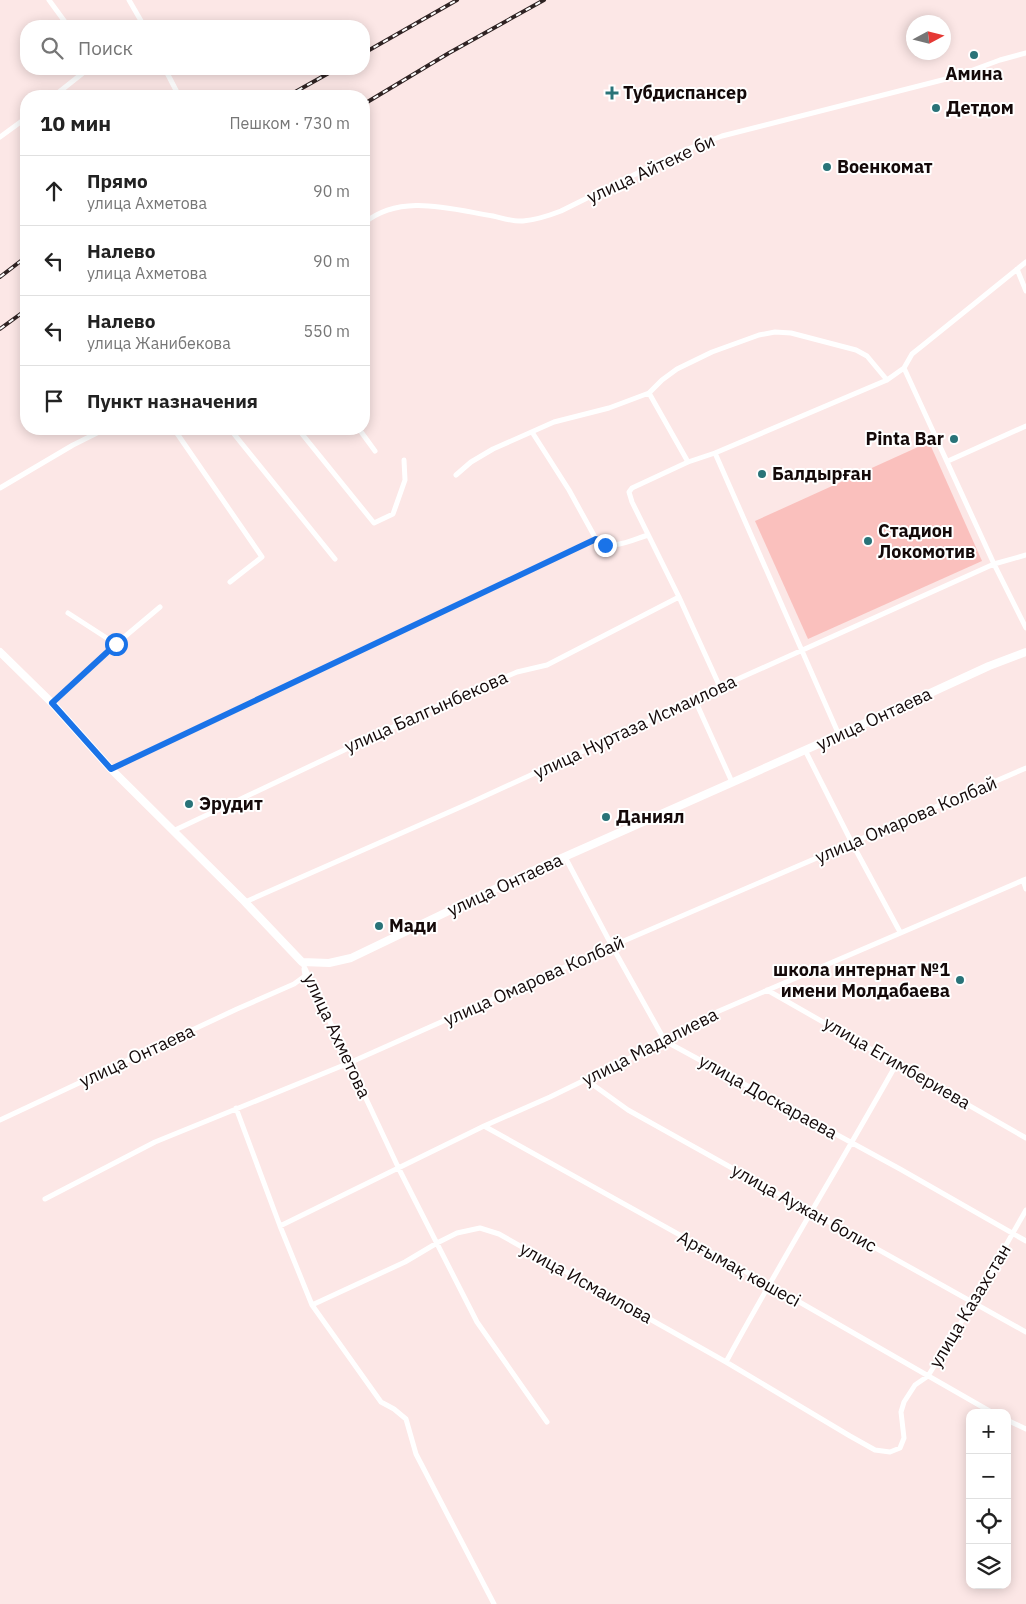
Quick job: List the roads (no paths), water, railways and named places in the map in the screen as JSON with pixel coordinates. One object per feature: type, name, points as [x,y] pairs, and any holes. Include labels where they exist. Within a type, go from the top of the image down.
[{"type":"main road","name":"улица Ахметова","points":[[0,652],[52,703],[111,769],[245,902],[302,962]]},
{"type":"main road","name":"улица Онтаева","points":[[302,962],[328,963],[351,958],[528,873],[839,735],[989,666],[1026,652]]},
{"type":"street","points":[[49,0],[64,20]]},
{"type":"street","points":[[129,0],[139,20]]},
{"type":"street","name":"улица Айтеке би","points":[[370,218],[388,208],[404,205],[432,205],[522,221],[543,218],[560,212],[680,152],[722,136],[954,78],[1000,60],[1026,53]]},
{"type":"street","points":[[62,90],[80,75]]},
{"type":"street","points":[[168,75],[176,90]]},
{"type":"street","points":[[0,137],[20,122]]},
{"type":"street","points":[[720,686],[632,502],[630,492],[632,488],[688,462],[715,453],[886,380],[904,368],[912,354],[1026,262]]},
{"type":"street","points":[[1017,269],[1026,291]]},
{"type":"street","points":[[456,475],[471,462],[493,449],[554,422],[609,408],[649,393],[677,369],[695,360],[734,343],[775,332],[791,333],[856,350],[867,356],[886,380]]},
{"type":"street","points":[[904,368],[994,564],[1026,628]]},
{"type":"street","points":[[649,393],[688,462]]},
{"type":"street","points":[[948,461],[1026,426]]},
{"type":"street","points":[[532,432],[569,490],[596,539],[605,545],[614,546],[648,535]]},
{"type":"street","points":[[0,488],[49,458],[93,435]]},
{"type":"street","points":[[178,435],[262,558],[230,582]]},
{"type":"street","points":[[235,435],[335,559]]},
{"type":"street","points":[[303,435],[374,523],[393,514],[405,480],[404,460]]},
{"type":"street","points":[[363,435],[375,451]]},
{"type":"street","points":[[715,453],[839,735]]},
{"type":"street","points":[[111,769],[596,539]]},
{"type":"street","name":"улица Нуртаза Исмаилова","points":[[245,902],[472,802],[800,650],[994,564],[1026,555]]},
{"type":"street","name":"улица Балгынбекова","points":[[173,831],[430,709],[517,672],[547,665],[679,597]]},
{"type":"street","points":[[52,703],[116,644],[160,607]]},
{"type":"street","points":[[68,613],[116,644]]},
{"type":"street","points":[[695,700],[732,782]]},
{"type":"street","points":[[805,750],[900,932]]},
{"type":"street","name":"улица Омарова Колбай","points":[[45,1199],[155,1142],[349,1064],[612,946],[1026,768]]},
{"type":"street","points":[[565,857],[665,1041]]},
{"type":"street","points":[[1025,880],[1026,889]]},
{"type":"street","name":"улица Мадалиева","points":[[280,1226],[484,1126],[665,1041],[719,1011],[1025,880]]},
{"type":"street","name":"улица Ахметова","points":[[302,962],[399,1169],[477,1322],[546,1422]]},
{"type":"street","name":"улица Онтаева","points":[[0,1120],[237,1008],[294,984],[305,976],[302,962]]},
{"type":"street","name":"улица Егимбериева","points":[[767,990],[1026,1138]]},
{"type":"street","name":"улица Доскараева","points":[[665,1041],[1026,1241]]},
{"type":"street","points":[[726,1362],[768,1284],[897,1063]]},
{"type":"street","name":"улица Аужан болис","points":[[585,1080],[628,1110],[1026,1332]]},
{"type":"street","points":[[236,1108],[312,1305],[381,1402],[394,1409],[406,1420],[416,1454],[494,1604]]},
{"type":"street","name":"Арғымақ көшесі","points":[[484,1126],[768,1284],[986,1409]]},
{"type":"street","name":"улица Казахстан","points":[[850,1436],[875,1450],[890,1452],[900,1448],[904,1438],[901,1412],[904,1402],[915,1385],[928,1376],[973,1303],[1026,1210]]},
{"type":"street","name":"улица Исмаилова","points":[[312,1305],[405,1262],[457,1233],[480,1228],[499,1234],[726,1362],[850,1436]]},
{"type":"street","points":[[1011,1422],[1026,1429]]},
{"type":"railway","points":[[370,50],[457,0]]},
{"type":"railway","points":[[370,100],[449,53],[544,0]]},
{"type":"railway","points":[[299,90],[325,75]]},
{"type":"railway","points":[[0,277],[20,262]]},
{"type":"railway","points":[[0,329],[20,314]]},
{"type":"place","name":"Амина","points":[[974,55]]},
{"type":"place","name":"Тубдиспансер","points":[[612,93]]},
{"type":"place","name":"Детдом","points":[[936,108]]},
{"type":"place","name":"Военкомат","points":[[827,167]]},
{"type":"place","name":"Pinta Bar","points":[[954,439]]},
{"type":"place","name":"Балдырған","points":[[762,474]]},
{"type":"place","name":"Стадион Локомотив","points":[[868,541]]},
{"type":"place","name":"Эрудит","points":[[189,804]]},
{"type":"place","name":"Даниял","points":[[606,817]]},
{"type":"place","name":"Мади","points":[[379,926]]},
{"type":"place","name":"школа интернат №1 имени Молдабаева","points":[[960,980]]}]
